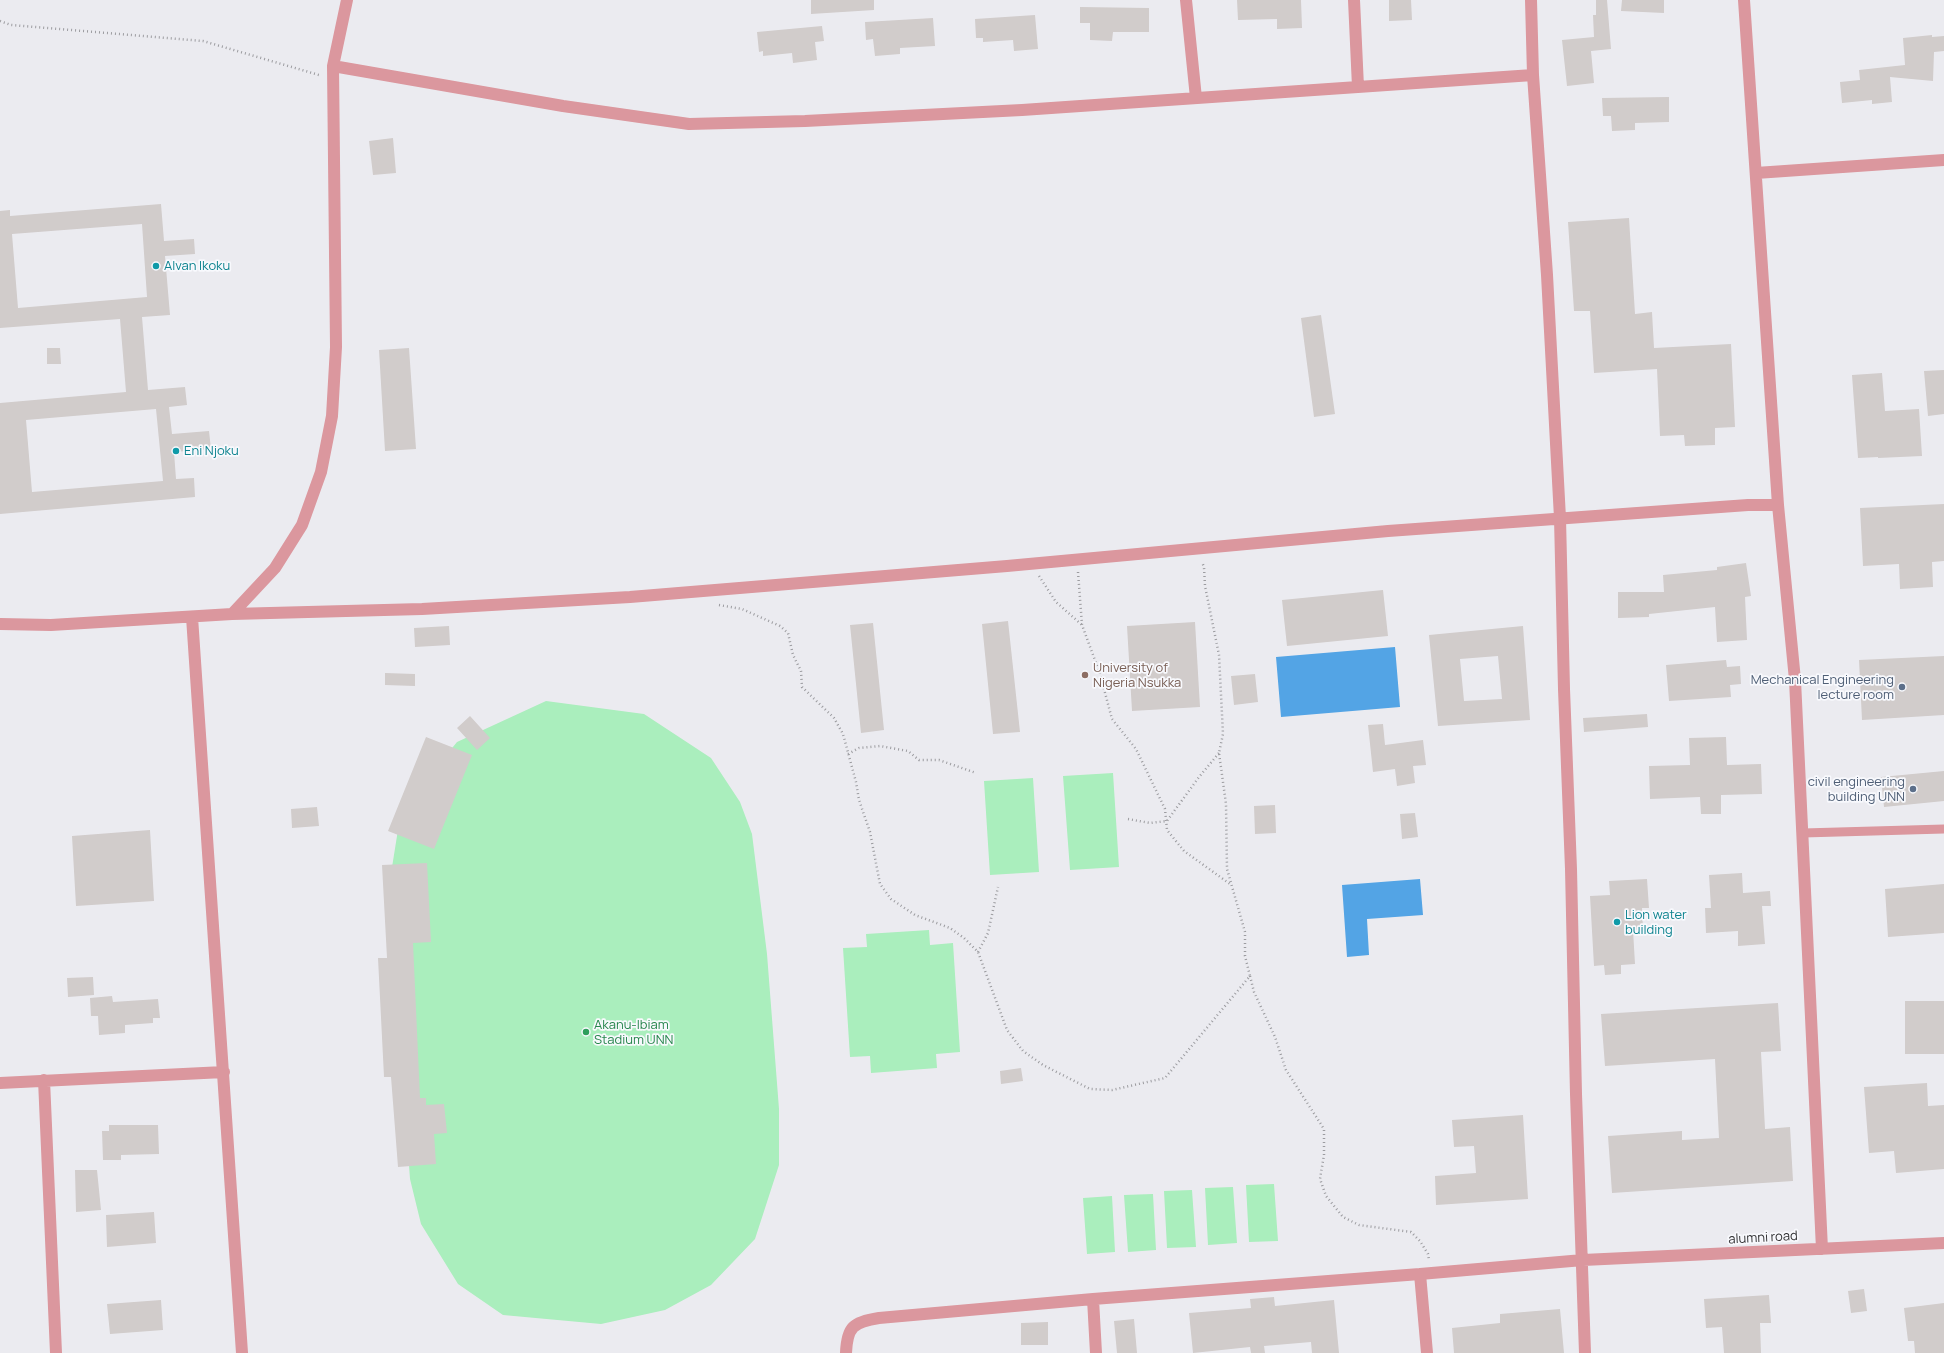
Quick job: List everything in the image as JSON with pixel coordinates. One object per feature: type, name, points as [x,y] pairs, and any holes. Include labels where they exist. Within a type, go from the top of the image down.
[{"type":"street","points":[[232,614],[275,568],[302,526],[321,472],[332,416],[336,347],[333,66],[347,0]]},
{"type":"street","points":[[1186,0],[1196,98]]},
{"type":"street","points":[[1354,0],[1358,87]]},
{"type":"street","points":[[1531,0],[1533,75],[1547,275],[1560,518],[1564,689],[1572,869],[1576,1094],[1586,1353]]},
{"type":"street","points":[[1744,0],[1778,505],[1795,680],[1822,1249]]},
{"type":"street","points":[[333,66],[563,106],[689,124],[806,121],[1022,110],[1533,75]]},
{"type":"street","points":[[1756,173],[1944,160]]},
{"type":"street","points":[[0,624],[51,624],[232,614],[422,609],[614,598],[1032,564],[1388,531],[1748,505],[1778,505]]},
{"type":"street","points":[[192,617],[242,1353]]},
{"type":"street","points":[[0,1083],[224,1072]]},
{"type":"street","points":[[44,1080],[56,1353]]},
{"type":"street","name":"alumni road","points":[[846,1353],[847,1337],[852,1328],[864,1320],[1093,1298],[1425,1274],[1583,1260],[1944,1243]]},
{"type":"street","points":[[1425,1274],[1427,1353]]},
{"type":"street","points":[[1093,1298],[1096,1353]]},
{"type":"lane","points":[[1803,833],[1944,829]]},
{"type":"path","points":[[0,21],[10,25],[203,41],[333,79]]},
{"type":"path","points":[[1194,549],[1204,567],[1205,586],[1220,655],[1223,734],[1219,753],[1226,804],[1227,869],[1230,884],[1245,932],[1245,956],[1254,992],[1275,1037],[1286,1070],[1324,1129],[1324,1155],[1320,1179],[1326,1196],[1343,1217],[1359,1226],[1411,1232],[1420,1241],[1428,1254],[1425,1274]]},
{"type":"path","points":[[1076,560],[1082,625],[1100,674],[1112,719],[1136,749],[1165,809],[1167,830],[1184,851],[1230,884]]},
{"type":"path","points":[[1032,564],[1056,602],[1082,625]]},
{"type":"path","points":[[714,604],[742,609],[780,626],[788,633],[793,655],[801,671],[802,687],[834,718],[843,734],[856,782],[859,800],[870,832],[880,884],[891,899],[915,914],[950,928],[964,938],[978,952],[1004,1024],[1024,1051],[1043,1064],[1090,1089],[1112,1090],[1165,1078],[1250,976]]},
{"type":"path","points":[[848,754],[859,748],[880,746],[908,751],[919,760],[939,760],[976,773]]},
{"type":"path","points":[[1128,819],[1150,823],[1166,821],[1219,753]]},
{"type":"path","points":[[978,952],[988,933],[998,887]]},
{"type":"green space","name":"Akanu-Ibiam Stadium UNN","points":[[546,701],[644,714],[711,758],[740,802],[752,834],[767,954],[779,1109],[779,1165],[755,1239],[711,1285],[665,1310],[601,1324],[503,1315],[458,1284],[421,1224],[410,1179],[389,886],[401,811],[457,742]]},
{"type":"green space","points":[[1113,773],[1119,867],[1070,870],[1063,776]]},
{"type":"green space","points":[[1033,778],[1039,872],[990,875],[984,781]]},
{"type":"green space","points":[[929,930],[930,945],[953,943],[960,1052],[936,1054],[937,1068],[871,1073],[870,1056],[850,1057],[843,948],[867,947],[866,934]]},
{"type":"green space","points":[[1274,1184],[1278,1241],[1249,1242],[1246,1185]]},
{"type":"green space","points":[[1233,1187],[1237,1243],[1208,1245],[1205,1188]]},
{"type":"green space","points":[[1192,1190],[1196,1247],[1167,1248],[1164,1191]]},
{"type":"green space","points":[[1153,1194],[1156,1250],[1128,1252],[1124,1195]]},
{"type":"green space","points":[[1112,1196],[1115,1252],[1087,1254],[1083,1198]]},
{"type":"water","points":[[1395,647],[1400,707],[1281,717],[1276,657]]},
{"type":"water","points":[[1420,879],[1423,915],[1367,919],[1369,955],[1347,957],[1342,885]]},
{"type":"building","points":[[811,0],[874,0],[874,10],[811,14]]},
{"type":"building","points":[[1237,0],[1301,0],[1302,28],[1277,29],[1277,19],[1238,20]]},
{"type":"building","points":[[1389,0],[1411,0],[1412,20],[1389,21]]},
{"type":"building","points":[[1596,0],[1607,0],[1611,49],[1591,51],[1594,83],[1567,86],[1562,40],[1594,37],[1593,15],[1596,15]]},
{"type":"building","points":[[1622,0],[1664,0],[1664,13],[1621,11]]},
{"type":"building","points":[[1080,7],[1149,8],[1149,32],[1113,32],[1112,41],[1090,40],[1090,23],[1080,23]]},
{"type":"building","points":[[1035,15],[1038,49],[1014,51],[1013,40],[983,42],[983,38],[976,38],[975,19]]},
{"type":"building","points":[[933,18],[935,46],[900,48],[900,54],[875,56],[873,39],[866,40],[865,22]]},
{"type":"building","points":[[822,26],[824,41],[815,42],[817,60],[793,63],[792,53],[763,56],[763,51],[759,52],[757,32]]},
{"type":"building","points":[[1932,35],[1932,37],[1944,36],[1944,51],[1934,52],[1933,81],[1890,77],[1892,102],[1872,104],[1872,100],[1842,103],[1840,82],[1860,80],[1859,70],[1905,65],[1903,38]]},
{"type":"building","points":[[1669,97],[1669,122],[1635,123],[1635,130],[1612,131],[1611,116],[1603,116],[1602,98]]},
{"type":"building","points":[[393,138],[396,173],[373,175],[369,141]]},
{"type":"building","points":[[161,204],[164,241],[194,239],[195,254],[165,256],[170,315],[142,317],[148,390],[185,387],[187,405],[169,407],[172,434],[209,431],[211,449],[174,452],[176,479],[194,478],[195,497],[0,514],[0,403],[126,392],[120,319],[0,328],[0,211],[10,210],[10,216]],"holes":[[[142,224],[147,297],[18,308],[12,234]],[[156,409],[163,481],[32,492],[26,420]]]},
{"type":"building","points":[[1629,218],[1635,314],[1652,312],[1654,348],[1731,344],[1735,427],[1715,428],[1715,445],[1685,446],[1684,435],[1660,436],[1657,369],[1594,373],[1590,311],[1574,311],[1568,222]]},
{"type":"building","points":[[1321,315],[1335,414],[1314,417],[1301,318]]},
{"type":"building","points":[[47,348],[60,348],[61,364],[47,364]]},
{"type":"building","points":[[409,348],[416,449],[385,451],[379,350]]},
{"type":"building","points":[[1944,370],[1944,414],[1928,416],[1924,371]]},
{"type":"building","points":[[1882,373],[1885,411],[1919,409],[1922,456],[1858,458],[1852,375]]},
{"type":"building","points":[[1944,504],[1944,561],[1932,562],[1933,587],[1900,589],[1899,564],[1863,566],[1860,508]]},
{"type":"building","points":[[1746,563],[1751,596],[1745,597],[1747,640],[1717,642],[1715,607],[1649,614],[1649,617],[1618,618],[1618,592],[1664,592],[1663,575],[1717,570],[1717,567]]},
{"type":"building","points":[[1383,590],[1388,636],[1287,646],[1282,600]]},
{"type":"building","points":[[1008,621],[1020,732],[993,734],[982,624]]},
{"type":"building","points":[[1195,622],[1200,707],[1132,711],[1127,626]]},
{"type":"building","points":[[873,623],[884,730],[861,733],[850,625]]},
{"type":"building","points":[[449,626],[450,645],[415,647],[414,628]]},
{"type":"building","points":[[1523,626],[1530,720],[1438,726],[1429,635]],"holes":[[[1498,656],[1502,699],[1464,701],[1460,659]]]},
{"type":"building","name":"Mechanical Engineering lecture room","points":[[1944,656],[1944,715],[1862,720],[1859,660]]},
{"type":"building","points":[[1726,660],[1727,667],[1740,666],[1741,684],[1730,685],[1731,697],[1669,701],[1666,665]]},
{"type":"building","points":[[385,673],[415,674],[415,686],[385,685]]},
{"type":"building","points":[[1255,674],[1258,702],[1234,705],[1231,676]]},
{"type":"building","points":[[1647,714],[1648,727],[1584,732],[1583,718]]},
{"type":"building","points":[[470,716],[490,738],[477,750],[457,728]]},
{"type":"building","points":[[1383,724],[1385,745],[1423,740],[1426,765],[1413,766],[1415,783],[1397,786],[1395,769],[1373,772],[1368,725]]},
{"type":"building","points":[[426,737],[472,755],[434,849],[388,831]]},
{"type":"building","points":[[1726,737],[1727,765],[1761,764],[1762,794],[1721,795],[1721,814],[1701,814],[1700,797],[1650,799],[1649,766],[1690,765],[1689,738]]},
{"type":"building","name":"civil engineering building UNN","points":[[1944,771],[1944,801],[1884,807],[1881,777]]},
{"type":"building","points":[[1275,805],[1276,833],[1255,834],[1254,806]]},
{"type":"building","points":[[317,807],[319,826],[292,828],[291,809]]},
{"type":"building","points":[[1415,813],[1418,837],[1402,839],[1400,814]]},
{"type":"building","points":[[150,830],[154,901],[76,906],[72,836]]},
{"type":"building","points":[[427,863],[431,942],[413,943],[420,1098],[426,1098],[426,1105],[444,1104],[447,1133],[434,1134],[436,1164],[398,1167],[391,1077],[384,1077],[378,958],[387,958],[382,865]]},
{"type":"building","points":[[1742,873],[1743,893],[1770,891],[1771,906],[1762,906],[1765,944],[1738,946],[1738,931],[1706,933],[1705,908],[1711,908],[1709,875]]},
{"type":"building","name":"Lion water building","points":[[1647,879],[1649,908],[1642,908],[1643,929],[1633,930],[1635,964],[1621,965],[1621,974],[1605,975],[1604,965],[1594,966],[1590,896],[1610,895],[1609,881]]},
{"type":"building","points":[[1944,884],[1944,933],[1888,937],[1885,889]]},
{"type":"building","points":[[93,977],[94,995],[68,997],[67,978]]},
{"type":"building","points":[[112,996],[113,1002],[158,999],[160,1018],[153,1018],[153,1023],[125,1025],[125,1033],[99,1035],[98,1016],[91,1016],[90,998]]},
{"type":"building","points":[[1905,1001],[1944,1001],[1944,1054],[1905,1054]]},
{"type":"building","points":[[1778,1003],[1781,1051],[1761,1052],[1765,1129],[1790,1127],[1793,1181],[1612,1193],[1608,1136],[1682,1131],[1682,1140],[1719,1138],[1715,1059],[1605,1066],[1601,1014]]},
{"type":"building","points":[[1021,1068],[1023,1081],[1001,1084],[1000,1071]]},
{"type":"building","points":[[1927,1083],[1928,1106],[1944,1105],[1944,1169],[1896,1173],[1894,1151],[1869,1153],[1864,1087]]},
{"type":"building","points":[[1523,1115],[1528,1199],[1436,1205],[1435,1176],[1476,1173],[1474,1146],[1454,1147],[1452,1120]]},
{"type":"building","points":[[109,1125],[158,1125],[159,1154],[121,1155],[121,1160],[103,1160],[102,1131],[109,1131]]},
{"type":"building","points":[[75,1170],[97,1170],[101,1210],[76,1212]]},
{"type":"building","points":[[154,1212],[156,1243],[107,1247],[106,1215]]},
{"type":"building","points":[[1864,1289],[1867,1311],[1851,1313],[1848,1291]]},
{"type":"building","points":[[1769,1295],[1771,1323],[1760,1323],[1761,1353],[1724,1353],[1722,1327],[1706,1328],[1704,1299]]},
{"type":"building","points":[[1274,1297],[1275,1306],[1334,1300],[1339,1353],[1312,1353],[1311,1342],[1264,1346],[1265,1353],[1251,1353],[1250,1347],[1193,1353],[1189,1313],[1251,1308],[1250,1299]]},
{"type":"building","points":[[161,1300],[163,1330],[110,1334],[107,1304]]},
{"type":"building","points":[[1944,1303],[1944,1353],[1915,1353],[1914,1341],[1908,1341],[1904,1308]]},
{"type":"building","points":[[1560,1309],[1564,1353],[1454,1353],[1452,1328],[1500,1323],[1500,1314]]},
{"type":"building","points":[[1134,1319],[1137,1353],[1117,1353],[1114,1321]]},
{"type":"building","points":[[1048,1322],[1048,1345],[1021,1345],[1021,1323]]},
{"type":"place","name":"Alvan Ikoku","points":[[156,266]]},
{"type":"place","name":"Eni Njoku","points":[[176,451]]},
{"type":"place","name":"University of Nigeria Nsukka","points":[[1085,675]]},
{"type":"place","name":"Mechanical Engineering lecture room","points":[[1902,687]]},
{"type":"place","name":"civil engineering building UNN","points":[[1913,789]]},
{"type":"place","name":"Lion water building","points":[[1617,922]]},
{"type":"place","name":"Akanu-Ibiam Stadium UNN","points":[[586,1032]]}]
